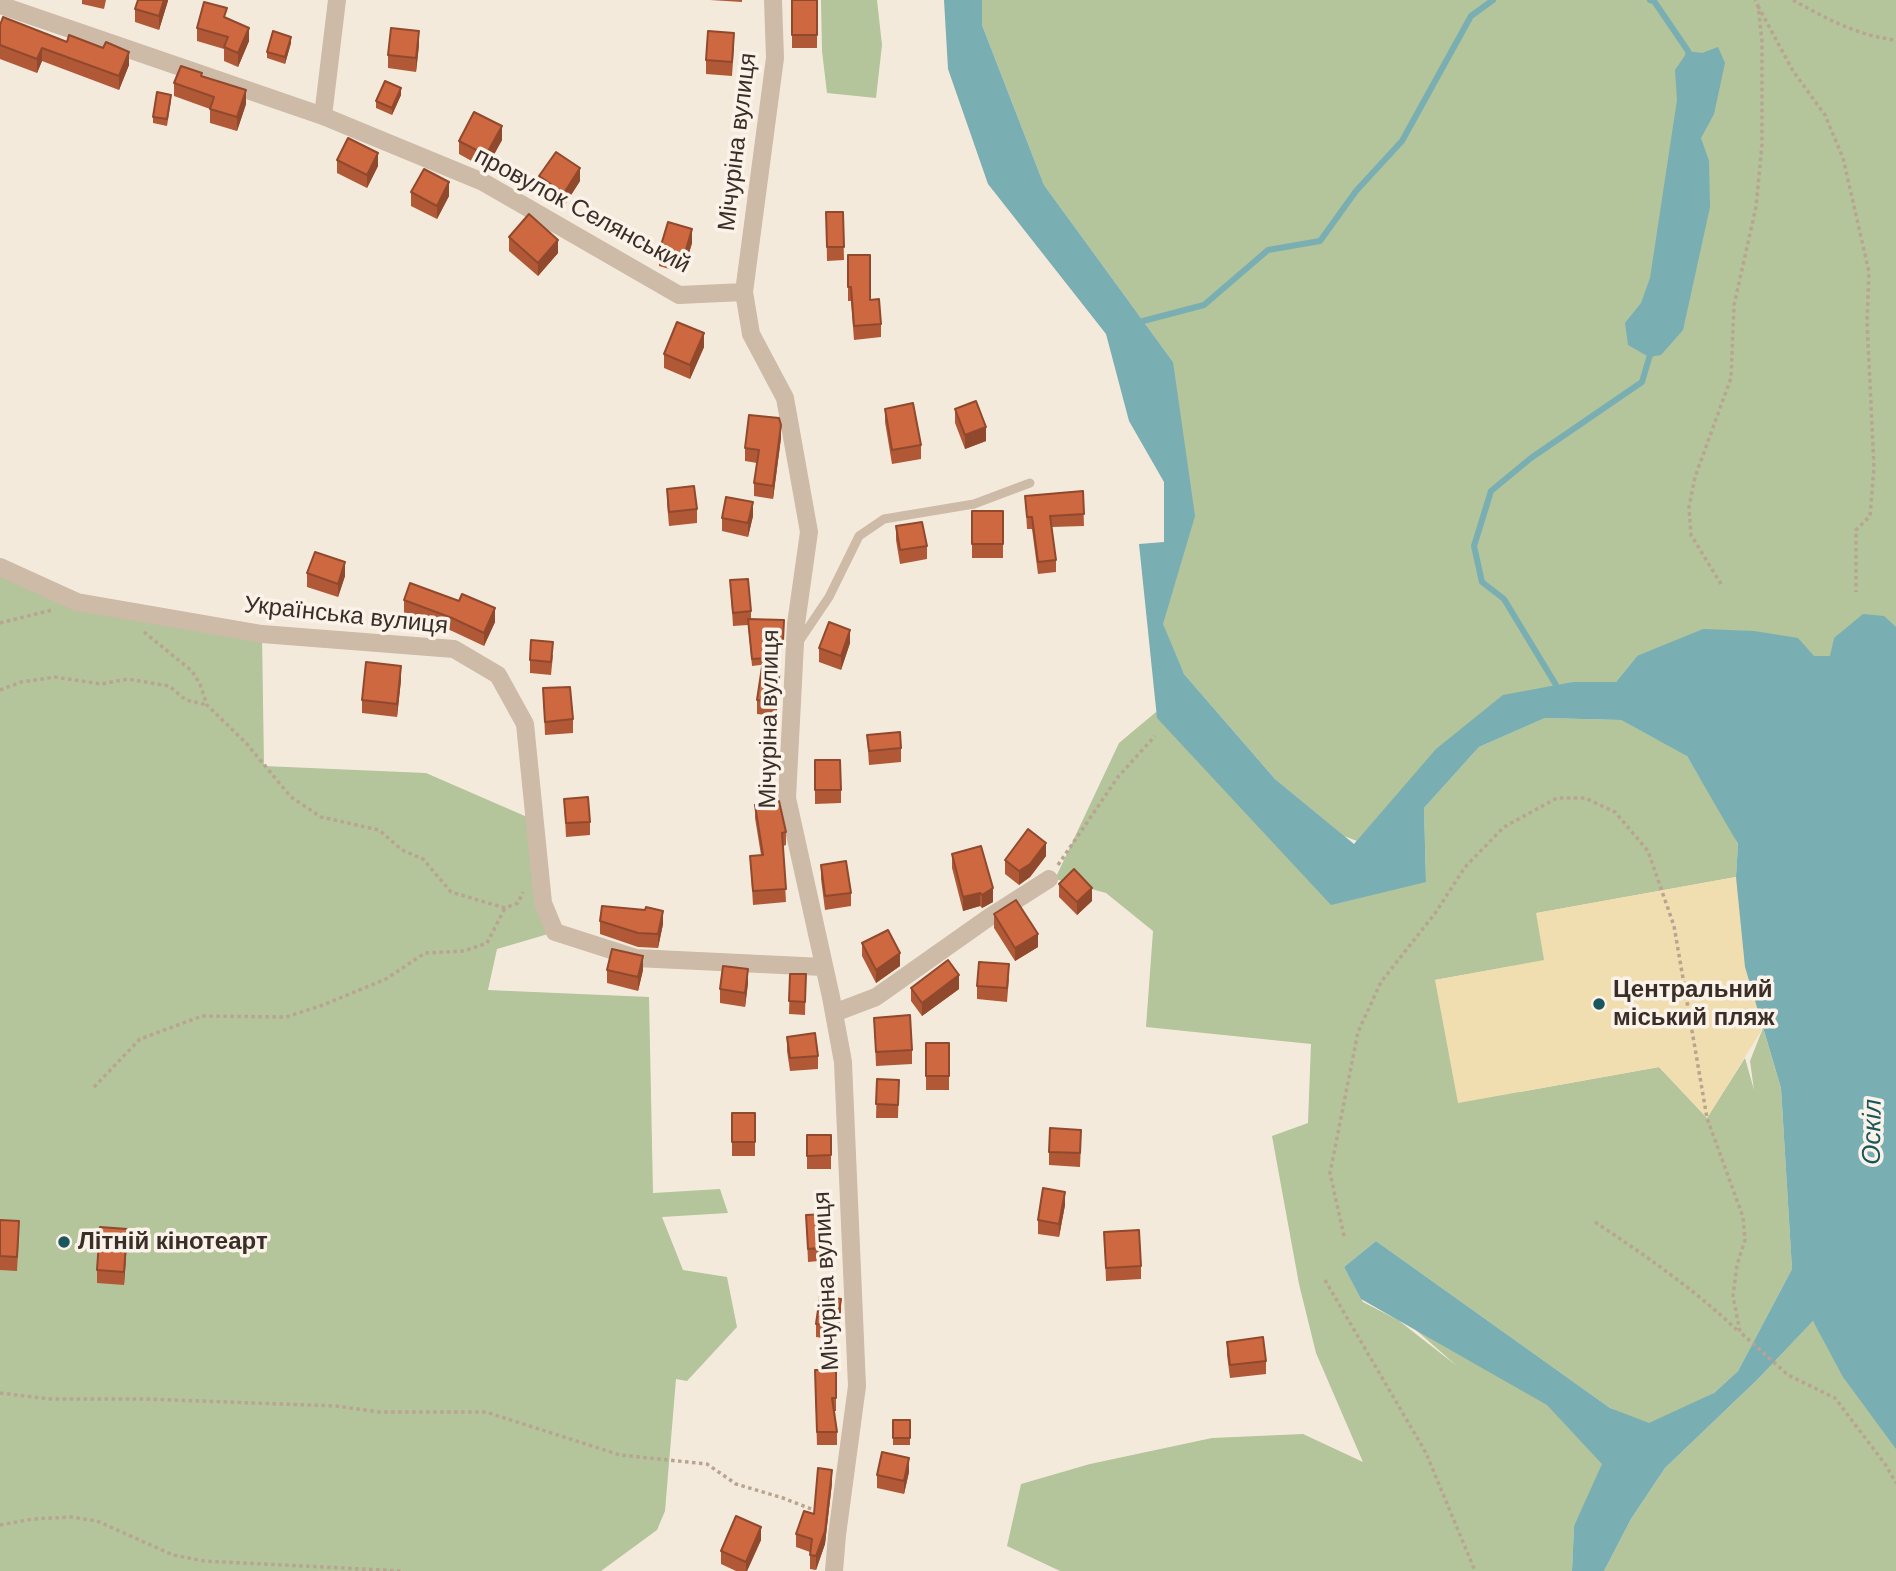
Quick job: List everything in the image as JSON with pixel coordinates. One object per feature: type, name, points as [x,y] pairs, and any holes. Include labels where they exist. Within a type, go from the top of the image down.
[{"type":"street","points":[[323,116],[337,0]]},
{"type":"street","name":"Мічуріна вулиця","points":[[774,0],[775,58],[744,292],[751,334],[785,398],[808,532],[795,648],[787,798],[843,1062],[857,1386],[834,1571]]},
{"type":"street","name":"провулок Селянський","points":[[0,5],[323,116],[483,182],[679,295],[744,292]]},
{"type":"street","name":"Українська вулиця","points":[[0,566],[77,603],[262,634],[454,649],[498,675],[525,723],[542,903],[555,932],[636,958],[823,967]]},
{"type":"street","points":[[834,1013],[876,997],[1049,879]]},
{"type":"lane","points":[[795,648],[829,597],[859,536],[884,519],[974,504],[1030,483]]},
{"type":"path","points":[[1755,0],[1793,71],[1825,115],[1843,158],[1870,272],[1867,322],[1874,467],[1870,516],[1856,530],[1856,592]]},
{"type":"path","points":[[1793,0],[1836,24],[1896,40]]},
{"type":"path","points":[[1721,584],[1691,536],[1689,507],[1695,477],[1731,378],[1734,304],[1756,208],[1762,135],[1762,41],[1758,6]]},
{"type":"path","points":[[0,624],[77,603]]},
{"type":"path","points":[[122,610],[139,628],[192,671],[200,684],[206,705]]},
{"type":"path","points":[[0,690],[21,682],[55,677],[101,684],[128,679],[169,686],[186,700],[206,705],[246,743],[291,797],[321,817],[379,830],[402,850],[424,859],[451,892],[505,908],[518,903],[539,862]]},
{"type":"path","points":[[1049,879],[1118,778],[1156,736]]},
{"type":"path","points":[[1344,1236],[1330,1173],[1358,1032],[1381,982],[1436,912],[1465,867],[1504,827],[1557,798],[1585,798],[1615,812],[1648,851],[1674,926],[1707,1118],[1743,1217],[1745,1240],[1737,1265],[1733,1296],[1740,1332]]},
{"type":"path","points":[[93,1087],[140,1039],[202,1016],[286,1017],[323,1006],[386,979],[425,953],[464,951],[487,943],[505,908]]},
{"type":"path","points":[[1595,1222],[1660,1265],[1710,1304],[1788,1375],[1835,1398],[1885,1464],[1896,1483]]},
{"type":"path","points":[[1325,1280],[1426,1452],[1475,1571]]},
{"type":"path","points":[[0,1393],[50,1399],[146,1399],[336,1406],[379,1412],[486,1412],[620,1455],[707,1464],[736,1485],[783,1498],[839,1520]]},
{"type":"path","points":[[0,1525],[33,1519],[71,1517],[97,1521],[173,1555],[204,1562],[402,1571]]},
{"type":"green space","points":[[821,0],[877,0],[882,45],[876,98],[827,93],[822,51]]},
{"type":"green space","points":[[982,0],[1896,0],[1896,627],[1834,638],[1831,656],[1637,656],[1616,682],[1573,682],[1436,752],[1357,841],[1344,836],[1275,779],[1184,674],[1160,622],[1176,580],[1173,362],[1044,185],[982,25]]},
{"type":"green space","points":[[0,564],[77,602],[262,634],[264,766],[426,773],[534,820],[555,932],[497,949],[488,990],[649,997],[653,1193],[720,1189],[728,1213],[662,1217],[683,1270],[727,1277],[737,1327],[687,1381],[676,1379],[665,1511],[657,1530],[601,1571],[0,1571]]},
{"type":"green space","points":[[1156,712],[1198,758],[1237,789],[1426,882],[1424,808],[1479,747],[1545,718],[1621,720],[1658,740],[1665,735],[1687,756],[1721,806],[1738,845],[1736,877],[1537,913],[1549,959],[1536,967],[1513,966],[1435,980],[1520,1092],[1659,1067],[1707,1118],[1745,1058],[1754,1090],[1750,1061],[1763,1028],[1781,1088],[1792,1269],[1738,1371],[1714,1393],[1652,1427],[1610,1408],[1376,1241],[1344,1267],[1363,1302],[1398,1320],[1457,1366],[1393,1310],[1547,1400],[1607,1465],[1574,1526],[1572,1571],[1060,1571],[1007,1546],[1021,1484],[1090,1464],[1212,1438],[1303,1434],[1363,1462],[1316,1353],[1299,1284],[1272,1136],[1308,1123],[1311,1044],[1146,1027],[1153,931],[1106,893],[1055,879],[1119,743]]},
{"type":"green space","points":[[1813,1321],[1896,1438],[1896,1571],[1604,1571],[1631,1519],[1665,1468],[1758,1379]]},
{"type":"sand","name":"Центральний міський пляж","points":[[1736,877],[1763,1028],[1707,1118],[1659,1067],[1458,1103],[1435,980],[1544,960],[1536,913]]},
{"type":"water","name":"Оскіл","points":[[944,0],[982,0],[982,25],[1044,185],[1173,362],[1195,516],[1163,624],[1184,674],[1275,779],[1354,844],[1436,749],[1503,695],[1573,682],[1616,682],[1637,656],[1703,629],[1754,631],[1798,638],[1814,656],[1830,656],[1834,638],[1863,614],[1884,616],[1896,627],[1896,1449],[1843,1377],[1813,1321],[1758,1379],[1665,1468],[1631,1519],[1604,1571],[1572,1571],[1574,1526],[1602,1464],[1547,1405],[1361,1299],[1344,1267],[1376,1241],[1610,1408],[1649,1423],[1714,1393],[1738,1371],[1792,1269],[1781,1088],[1745,967],[1736,877],[1738,844],[1687,756],[1621,720],[1545,718],[1479,747],[1424,808],[1426,882],[1331,905],[1157,718],[1139,544],[1164,542],[1164,482],[1129,421],[1106,334],[988,184],[948,69]]},
{"type":"water","points":[[1718,47],[1725,63],[1714,114],[1701,138],[1709,161],[1710,207],[1683,330],[1661,355],[1649,357],[1628,345],[1625,323],[1641,303],[1650,278],[1677,100],[1675,70],[1688,51],[1702,53]]},
{"type":"building","points":[[138,0],[164,0],[159,16],[135,9]]},
{"type":"building","points":[[792,0],[817,0],[817,35],[792,35]]},
{"type":"building","points":[[204,2],[227,8],[224,17],[249,28],[238,53],[224,47],[228,37],[197,28]]},
{"type":"building","points":[[3,17],[67,42],[69,35],[103,48],[106,42],[129,52],[119,76],[42,48],[37,59],[0,45],[0,25]]},
{"type":"building","points":[[391,28],[419,31],[416,58],[388,55]]},
{"type":"building","points":[[273,31],[291,37],[285,57],[267,52]]},
{"type":"building","points":[[708,31],[734,33],[732,62],[706,60]]},
{"type":"building","points":[[181,66],[202,73],[201,76],[246,90],[237,117],[210,109],[214,97],[174,83]]},
{"type":"building","points":[[385,81],[401,88],[392,108],[376,101]]},
{"type":"building","points":[[157,92],[171,95],[167,119],[153,117]]},
{"type":"building","points":[[474,112],[502,126],[486,155],[459,141]]},
{"type":"building","points":[[348,138],[378,153],[367,175],[337,160]]},
{"type":"building","points":[[556,152],[580,168],[564,193],[539,176]]},
{"type":"building","points":[[424,169],[449,182],[437,206],[411,192]]},
{"type":"building","points":[[826,212],[843,212],[844,247],[827,247]]},
{"type":"building","points":[[529,214],[558,240],[538,263],[509,237]]},
{"type":"building","points":[[668,222],[692,229],[683,260],[659,252]]},
{"type":"building","points":[[848,255],[870,255],[870,300],[879,299],[881,324],[854,326],[851,287],[848,287]]},
{"type":"building","points":[[677,322],[704,333],[690,365],[664,354]]},
{"type":"building","points":[[976,401],[986,427],[965,435],[955,409]]},
{"type":"building","points":[[913,403],[921,445],[892,450],[885,409]]},
{"type":"building","points":[[749,415],[779,418],[781,425],[773,486],[754,483],[759,450],[745,448]]},
{"type":"building","points":[[694,486],[697,509],[669,512],[667,489]]},
{"type":"building","points":[[1083,491],[1084,514],[1050,516],[1056,560],[1038,562],[1032,517],[1027,517],[1025,496]]},
{"type":"building","points":[[726,497],[753,502],[748,523],[722,518]]},
{"type":"building","points":[[972,511],[1003,511],[1003,544],[972,544]]},
{"type":"building","points":[[922,522],[927,546],[900,550],[896,526]]},
{"type":"building","points":[[315,552],[345,562],[338,584],[307,573]]},
{"type":"building","points":[[748,579],[751,611],[733,613],[730,580]]},
{"type":"building","points":[[410,583],[459,601],[462,594],[495,608],[484,633],[404,600]]},
{"type":"building","points":[[748,619],[784,620],[783,641],[766,641],[768,658],[752,659]]},
{"type":"building","points":[[829,622],[850,630],[841,656],[819,648]]},
{"type":"building","points":[[531,640],[553,642],[551,662],[530,660]]},
{"type":"building","points":[[366,662],[401,666],[397,704],[362,700]]},
{"type":"building","points":[[762,667],[780,669],[776,703],[757,700]]},
{"type":"building","points":[[570,687],[573,719],[545,722],[543,688]]},
{"type":"building","points":[[900,732],[901,748],[869,751],[867,735]]},
{"type":"building","points":[[815,760],[840,760],[841,790],[815,790]]},
{"type":"building","points":[[588,797],[590,822],[566,823],[564,799]]},
{"type":"building","points":[[779,801],[786,832],[782,833],[786,889],[753,891],[750,856],[763,855],[755,805]]},
{"type":"building","points":[[1028,829],[1046,843],[1030,864],[1019,871],[1005,860]]},
{"type":"building","points":[[981,846],[993,888],[982,895],[980,893],[963,897],[952,854]]},
{"type":"building","points":[[846,861],[851,893],[825,896],[821,865]]},
{"type":"building","points":[[1074,869],[1092,888],[1077,902],[1059,884]]},
{"type":"building","points":[[1016,900],[1038,934],[1015,948],[994,914]]},
{"type":"building","points":[[602,906],[645,910],[646,907],[663,911],[658,934],[638,933],[600,921]]},
{"type":"building","points":[[888,930],[900,953],[876,970],[862,943]]},
{"type":"building","points":[[612,949],[643,956],[638,977],[607,970]]},
{"type":"building","points":[[948,960],[959,975],[922,1003],[911,988]]},
{"type":"building","points":[[979,962],[1009,964],[1007,988],[977,986]]},
{"type":"building","points":[[723,966],[748,969],[745,993],[720,989]]},
{"type":"building","points":[[790,974],[806,974],[805,1002],[789,1001]]},
{"type":"building","points":[[910,1015],[912,1050],[876,1052],[874,1018]]},
{"type":"building","points":[[815,1033],[818,1056],[790,1058],[787,1037]]},
{"type":"building","points":[[926,1043],[949,1043],[949,1076],[926,1076]]},
{"type":"building","points":[[877,1079],[899,1080],[898,1105],[876,1104]]},
{"type":"building","points":[[732,1113],[755,1113],[755,1142],[732,1142]]},
{"type":"building","points":[[1050,1128],[1081,1130],[1080,1153],[1049,1152]]},
{"type":"building","points":[[807,1135],[831,1135],[831,1155],[807,1156]]},
{"type":"building","points":[[1043,1188],[1065,1192],[1059,1224],[1038,1220]]},
{"type":"building","points":[[827,1214],[830,1247],[808,1249],[806,1215]]},
{"type":"building","points":[[0,1220],[19,1221],[17,1257],[0,1256]]},
{"type":"building","points":[[100,1227],[127,1229],[124,1272],[97,1270]]},
{"type":"building","points":[[1139,1230],[1141,1266],[1106,1268],[1104,1232]]},
{"type":"building","points":[[820,1296],[841,1299],[837,1326],[816,1324]]},
{"type":"building","points":[[1263,1337],[1266,1361],[1230,1365],[1227,1342]]},
{"type":"building","points":[[815,1370],[836,1370],[836,1398],[832,1398],[837,1432],[817,1432]]},
{"type":"building","points":[[893,1420],[910,1420],[910,1438],[893,1438]]},
{"type":"building","points":[[882,1452],[909,1458],[904,1481],[877,1475]]},
{"type":"building","points":[[818,1468],[832,1470],[825,1531],[816,1556],[810,1555],[812,1539],[796,1534],[804,1511],[814,1514]]},
{"type":"building","points":[[736,1516],[761,1527],[746,1562],[721,1551]]},
{"type":"waterway","points":[[1143,321],[1204,305],[1268,250],[1320,241],[1356,191],[1402,141],[1471,16],[1493,0]]},
{"type":"waterway","points":[[1650,0],[1654,1],[1688,51],[1689,58]]},
{"type":"waterway","points":[[1556,685],[1504,599],[1482,582],[1474,546],[1491,491],[1531,458],[1642,382],[1652,348]]},
{"type":"place","name":"Центральний міський пляж","points":[[1599,1004]]},
{"type":"place","name":"Літній кінотеарт","points":[[64,1242]]}]
